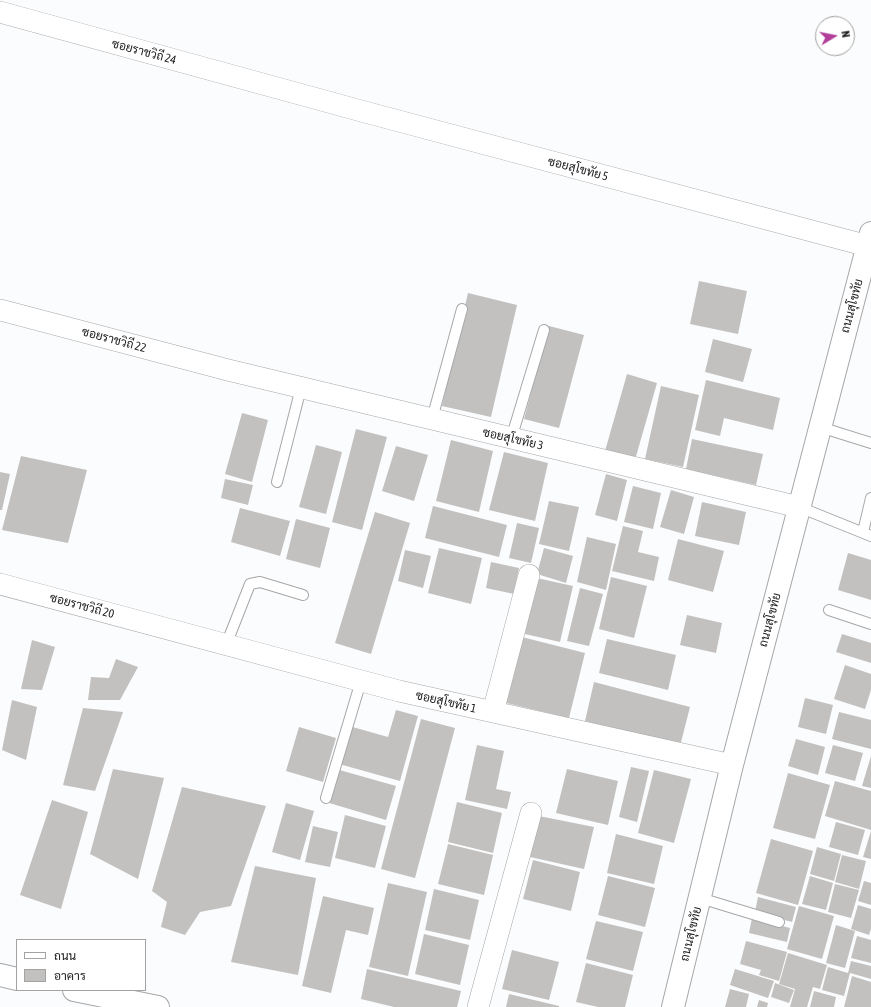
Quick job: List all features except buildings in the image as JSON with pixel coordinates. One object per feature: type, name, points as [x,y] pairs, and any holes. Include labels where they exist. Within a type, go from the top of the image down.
[{"type":"street","name":"ซอยราชวิถี 24","points":[[0,12],[288,91]]},
{"type":"street","name":"ซอยสุโขทัย 5","points":[[288,91],[869,240]]},
{"type":"street","name":"ถนนสุโขทัย","points":[[673,1007],[732,765],[869,240]]},
{"type":"street","name":"ซอยราชวิถี 22","points":[[0,310],[228,370]]},
{"type":"street","name":"ซอยสุโขทัย 3","points":[[228,370],[799,507]]},
{"type":"street","points":[[493,712],[529,575]]},
{"type":"street","name":"ซอยราชวิถี 20","points":[[0,584],[164,628]]},
{"type":"street","name":"ซอยสุโขทัย 1","points":[[164,628],[399,691],[732,765]]},
{"type":"street","points":[[478,1007],[531,814]]},
{"type":"street","points":[[0,975],[16,979]]},
{"type":"street","points":[[79,991],[158,1007]]},
{"type":"lane","points":[[432,419],[462,309]]},
{"type":"lane","points":[[511,439],[544,330]]},
{"type":"lane","points":[[277,482],[301,388]]},
{"type":"lane","points":[[820,427],[871,443]]},
{"type":"lane","points":[[799,507],[867,534],[871,498]]},
{"type":"lane","points":[[226,645],[250,584],[260,582],[303,595]]},
{"type":"lane","points":[[829,610],[871,624]]},
{"type":"lane","points":[[326,798],[361,681]]},
{"type":"lane","points":[[700,898],[779,922]]}]
